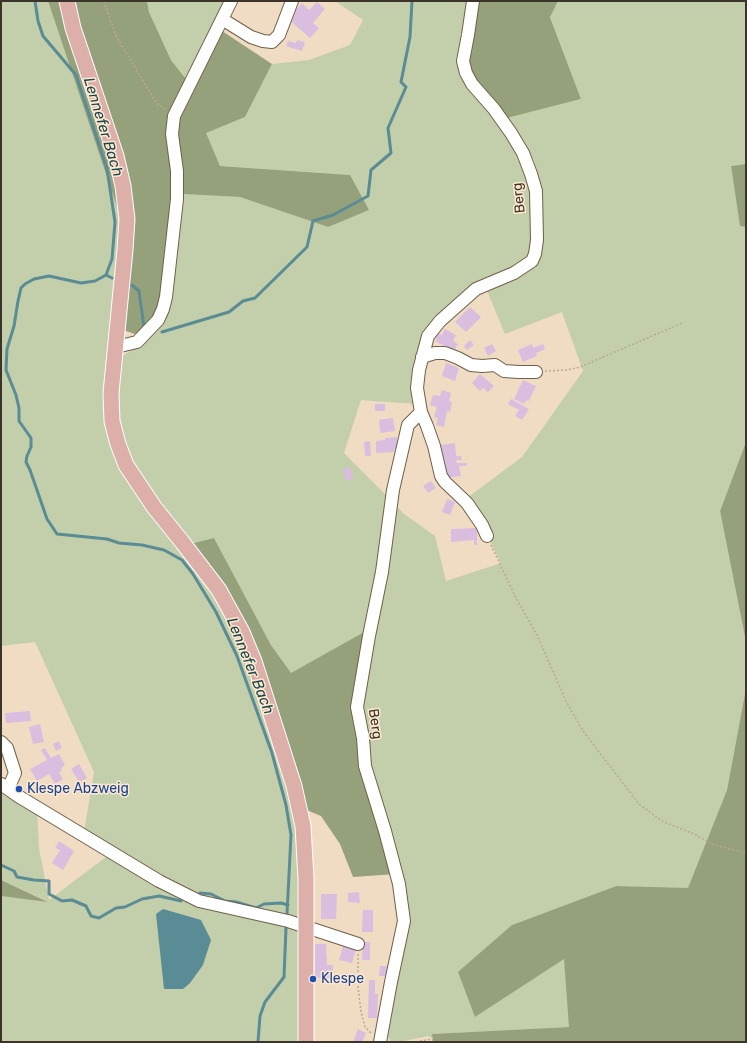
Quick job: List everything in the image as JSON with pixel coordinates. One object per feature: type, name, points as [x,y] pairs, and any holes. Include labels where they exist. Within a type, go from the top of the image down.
[{"type":"main road","points":[[67,1],[73,28],[116,156],[123,186],[127,219],[111,394],[112,422],[126,465],[154,507],[219,590],[242,632],[254,660],[282,745],[294,786],[303,826],[307,927],[306,1042]]},
{"type":"street","points":[[116,347],[137,342],[158,320],[166,296],[177,199],[177,171],[172,134],[174,116],[231,1]]},
{"type":"street","points":[[222,19],[251,37],[262,42],[272,42],[279,35],[292,1]]},
{"type":"street","name":"Berg","points":[[473,1],[463,61],[466,73],[472,84],[494,109],[511,134],[523,153],[532,174],[536,191],[537,240],[535,254],[532,261],[514,273],[476,288],[440,321],[428,336],[419,370],[417,388],[420,412],[434,446],[441,476],[445,482],[467,502],[482,525],[487,536]]},
{"type":"street","points":[[422,357],[435,353],[445,353],[471,365],[495,365],[504,371],[536,372]]},
{"type":"street","name":"Berg","points":[[377,1038],[404,920],[399,884],[385,831],[365,766],[363,738],[357,707],[383,565],[393,490],[408,425],[420,412]]},
{"type":"street","points":[[1,742],[7,748],[15,773],[4,787],[159,881],[199,901],[288,921],[358,944]]},
{"type":"path","points":[[104,1],[116,36],[157,104],[174,116]]},
{"type":"path","points":[[536,372],[567,370],[580,367],[682,323]]},
{"type":"path","points":[[487,536],[516,598],[536,635],[566,701],[583,731],[639,804],[662,821],[696,835],[714,845],[746,852]]},
{"type":"path","points":[[358,944],[358,987],[361,1012],[366,1027],[377,1038]]},
{"type":"path","points":[[416,1042],[431,1039],[436,1042]]},
{"type":"green space","points":[[1,1],[48,1],[122,222],[115,293],[117,459],[218,599],[249,660],[298,824],[300,910],[296,919],[225,905],[177,888],[84,832],[94,772],[35,642],[1,646]]},
{"type":"green space","points":[[48,1],[147,1],[149,12],[171,60],[190,84],[219,29],[272,64],[245,117],[206,133],[220,166],[350,175],[369,210],[328,227],[240,197],[182,194],[170,241],[162,305],[147,326],[135,334],[123,330],[122,222]]},
{"type":"green space","points":[[147,1],[230,1],[189,82],[171,60],[149,12]]},
{"type":"green space","points":[[335,1],[468,1],[499,121],[524,163],[534,203],[531,260],[512,270],[430,328],[416,404],[361,400],[344,453],[390,499],[366,631],[291,674],[271,645],[214,538],[190,544],[127,458],[117,416],[120,357],[150,338],[163,320],[182,194],[240,197],[328,227],[350,175],[220,166],[205,133],[245,117],[272,64],[309,60],[350,45],[363,20]]},
{"type":"green space","points":[[475,1],[558,1],[550,17],[581,99],[503,119],[473,82],[466,61]]},
{"type":"green space","points":[[558,1],[746,1],[746,164],[731,166],[740,225],[746,227],[746,442],[720,511],[746,642],[746,688],[727,790],[688,889],[616,886],[512,925],[475,1017],[564,958],[570,1027],[433,1034],[432,1038],[428,1036],[400,1042],[391,1042],[385,1032],[406,921],[375,794],[359,712],[393,502],[404,514],[435,536],[446,581],[498,564],[500,562],[483,525],[467,498],[522,457],[583,371],[562,312],[505,334],[485,286],[534,264],[539,186],[534,160],[522,142],[503,119],[581,99],[550,16]]},
{"type":"green space","points":[[746,164],[746,227],[740,226],[731,166]]},
{"type":"green space","points":[[746,442],[746,642],[720,511]]},
{"type":"green space","points":[[214,538],[271,645],[291,673],[366,631],[357,712],[396,874],[353,877],[340,844],[321,816],[304,809],[257,656],[190,544]]},
{"type":"green space","points":[[746,688],[746,1042],[433,1042],[432,1034],[569,1027],[564,959],[475,1017],[458,972],[512,925],[616,886],[688,888],[727,790]]},
{"type":"green space","points":[[1,784],[37,809],[39,848],[49,900],[110,854],[173,891],[297,927],[300,937],[300,1042],[1,1042],[1,896],[47,901],[1,880]]},
{"type":"green space","points":[[1,880],[48,902],[1,896]]},
{"type":"water","points":[[163,909],[201,920],[211,940],[203,965],[190,983],[183,989],[164,989],[156,914]]},
{"type":"building","points":[[317,2],[325,9],[313,23],[319,28],[310,38],[288,19],[302,3],[309,10]]},
{"type":"building","points":[[297,40],[305,42],[302,51],[286,46],[288,41],[296,43]]},
{"type":"building","points":[[470,307],[481,317],[466,332],[455,322]]},
{"type":"building","points":[[445,329],[456,335],[453,341],[458,344],[454,351],[435,341],[437,339],[435,338],[437,333],[442,335]]},
{"type":"building","points":[[470,340],[474,345],[467,350],[464,346]]},
{"type":"building","points":[[492,344],[496,351],[488,356],[484,348]]},
{"type":"building","points":[[532,344],[533,348],[543,344],[545,349],[536,353],[537,356],[523,362],[518,350]]},
{"type":"building","points":[[446,363],[459,368],[455,381],[442,376]]},
{"type":"building","points":[[480,374],[494,386],[488,392],[483,388],[480,391],[472,383]]},
{"type":"building","points":[[523,380],[536,386],[529,401],[526,400],[524,404],[514,399]]},
{"type":"building","points":[[442,390],[451,393],[449,401],[452,402],[450,412],[447,411],[444,427],[436,425],[438,418],[434,417],[437,407],[430,405],[433,395],[440,396]]},
{"type":"building","points":[[511,399],[529,409],[522,420],[515,416],[519,410],[508,404]]},
{"type":"building","points":[[375,404],[385,404],[385,411],[375,411]]},
{"type":"building","points":[[393,418],[395,431],[380,433],[379,420]]},
{"type":"building","points":[[397,437],[398,449],[394,449],[394,452],[376,453],[376,441],[385,440],[385,438]]},
{"type":"building","points":[[370,441],[371,456],[365,456],[364,442]]},
{"type":"building","points":[[455,443],[456,456],[461,456],[462,460],[456,460],[457,463],[467,463],[467,466],[459,466],[461,476],[445,478],[441,445]]},
{"type":"building","points":[[350,467],[353,479],[346,481],[343,469]]},
{"type":"building","points":[[431,481],[436,488],[428,493],[423,486]]},
{"type":"building","points":[[447,499],[455,502],[450,515],[442,512]]},
{"type":"building","points":[[477,528],[477,545],[474,545],[474,540],[451,542],[451,529]]},
{"type":"building","points":[[30,711],[31,721],[6,723],[5,713]]},
{"type":"building","points":[[40,724],[44,742],[33,744],[29,727]]},
{"type":"building","points":[[59,741],[62,748],[56,751],[53,744]]},
{"type":"building","points":[[45,748],[51,758],[59,754],[65,765],[59,772],[63,779],[55,784],[49,774],[37,781],[30,769],[47,760],[41,750]]},
{"type":"building","points":[[79,764],[87,778],[79,782],[71,769]]},
{"type":"building","points":[[59,841],[74,851],[63,870],[52,863],[60,850],[55,848]]},
{"type":"building","points":[[359,892],[360,903],[348,902],[348,893]]},
{"type":"building","points":[[321,894],[337,894],[336,919],[321,919]]},
{"type":"building","points":[[363,910],[373,910],[373,932],[362,932]]},
{"type":"building","points":[[363,942],[370,942],[370,960],[362,960]]},
{"type":"building","points":[[315,944],[326,944],[327,965],[333,965],[333,978],[315,978]]},
{"type":"building","points":[[343,946],[356,949],[352,963],[339,960]]},
{"type":"building","points":[[380,966],[387,966],[386,976],[379,976]]},
{"type":"building","points":[[369,980],[375,980],[375,994],[378,994],[377,1018],[368,1018]]},
{"type":"building","points":[[358,1029],[366,1033],[362,1042],[353,1042]]},
{"type":"waterway","name":"Lennefer Bach","points":[[35,1],[38,21],[43,36],[76,75],[107,169],[115,222],[112,259],[106,275],[95,281],[81,283],[49,276],[34,279],[21,288],[14,326],[7,349],[6,370],[16,395],[19,408],[19,421],[31,438],[31,447],[26,462],[47,519],[57,534],[107,539],[119,543],[142,545],[164,550],[182,560],[193,574],[216,612],[237,656],[272,753],[286,805],[291,835],[287,914]]},
{"type":"waterway","points":[[162,332],[229,312],[243,301],[255,298],[307,247],[313,221],[333,215],[368,196],[371,170],[391,153],[388,128],[406,87],[401,82],[410,37],[412,1]]},
{"type":"waterway","name":"Lennefer Bach","points":[[106,275],[112,278]]},
{"type":"waterway","points":[[132,285],[139,291],[144,327]]},
{"type":"waterway","points":[[1,865],[14,871],[17,877],[49,881],[49,894],[62,901],[72,900],[86,906],[91,916],[99,918],[116,908],[125,907],[142,899],[159,896],[181,901]]},
{"type":"waterway","points":[[200,893],[211,894],[225,901],[236,902],[256,908],[264,904],[281,903],[288,905]]},
{"type":"waterway","name":"Lennefer Bach","points":[[258,1042],[260,1016],[265,1002],[284,977],[286,928]]},
{"type":"place","name":"Klespe Abzweig","points":[[19,789]]},
{"type":"place","name":"Klespe","points":[[313,979]]}]
